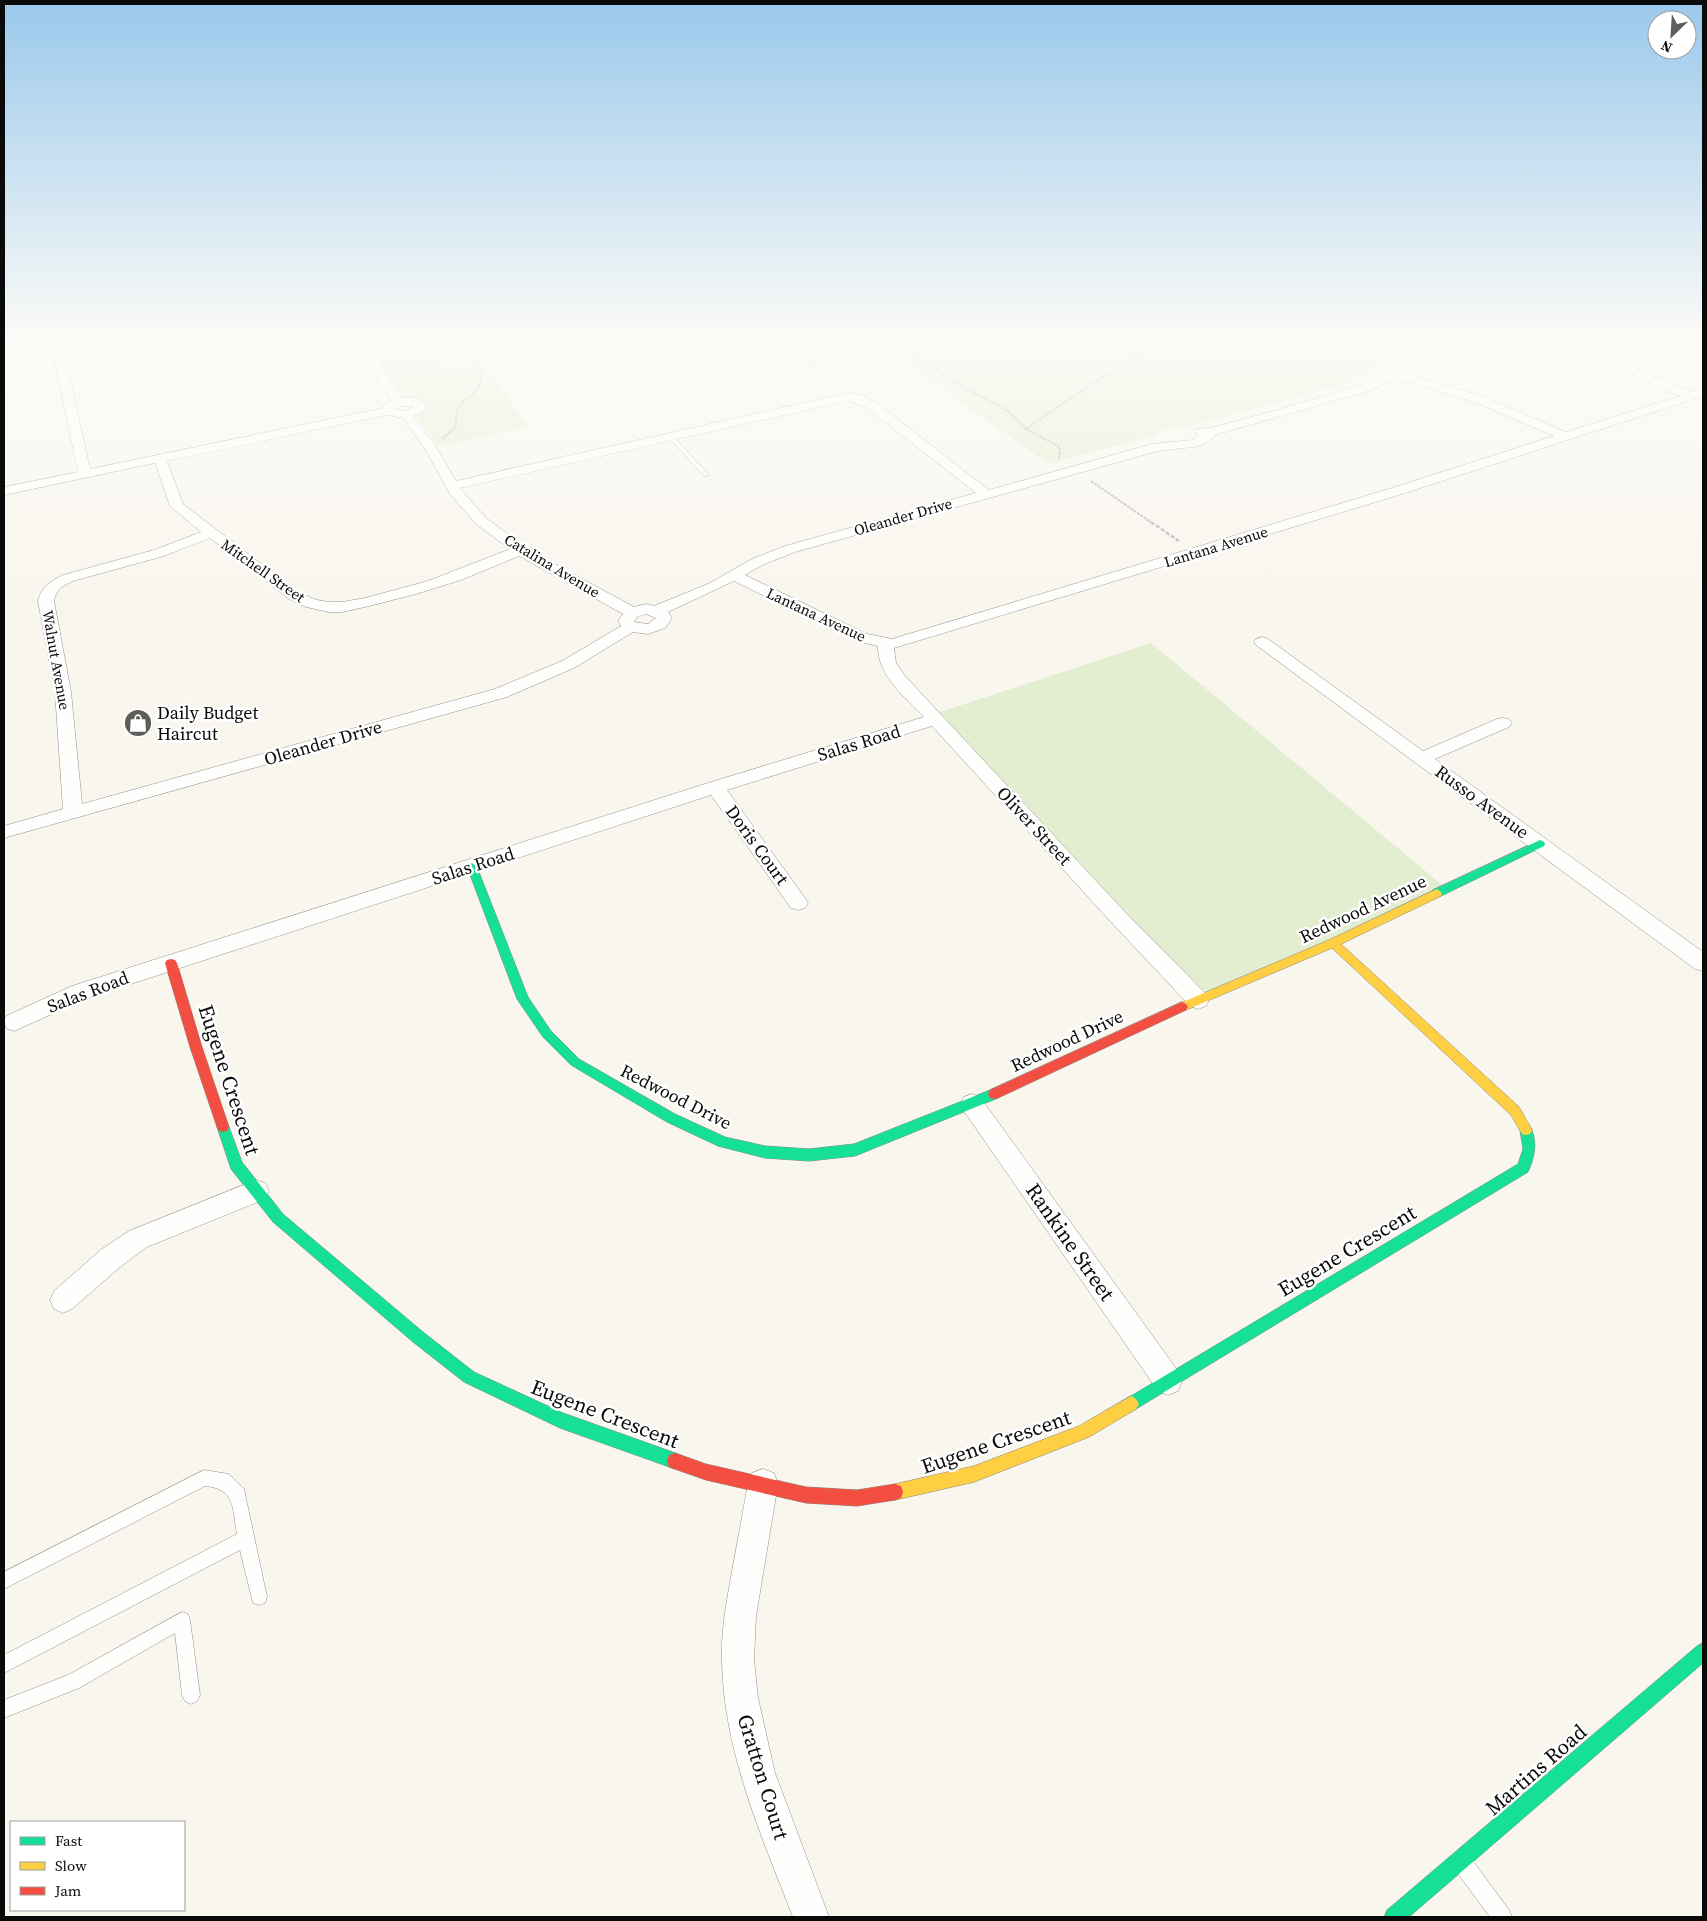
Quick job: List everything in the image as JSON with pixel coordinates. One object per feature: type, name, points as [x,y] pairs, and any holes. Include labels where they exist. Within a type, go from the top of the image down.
[{"type":"street","points":[[75,428],[85,474]]},
{"type":"street","points":[[4,491],[309,428]]},
{"type":"street","name":"Catalina Avenue","points":[[416,428],[453,486],[482,521],[520,550],[632,620]]},
{"type":"street","points":[[453,486],[711,428]]},
{"type":"street","points":[[900,428],[986,494]]},
{"type":"street","name":"Oleander Drive","points":[[4,832],[501,693],[541,679],[602,647],[646,609],[657,611],[715,586],[757,562],[790,549],[1157,447],[1196,444],[1214,430],[1223,428]]},
{"type":"street","points":[[1545,428],[1565,436]]},
{"type":"street","name":"Lantana Avenue","points":[[733,575],[862,638],[886,643],[902,642],[1197,553],[1591,428]]},
{"type":"street","name":"Mitchell Street","points":[[160,459],[177,506],[294,596],[313,605],[330,608],[354,605],[418,590],[460,576],[520,550]]},
{"type":"street","name":"Walnut Avenue","points":[[73,812],[63,692],[46,601],[47,595],[54,585],[68,578],[159,553],[211,533]]},
{"type":"street","name":"Russo Avenue","points":[[1262,642],[1703,963]]},
{"type":"street","name":"Oliver Street","points":[[886,643],[885,657],[889,668],[1118,917],[1198,1000]]},
{"type":"street","name":"Salas Road","points":[[14,1022],[80,992],[715,787],[935,719]]},
{"type":"street","points":[[1422,758],[1504,723]]},
{"type":"street","name":"Doris Court","points":[[715,787],[798,903]]},
{"type":"street","name":"Redwood Avenue","points":[[1198,1000],[1333,943],[1540,844]]},
{"type":"street","name":"Redwood Drive","points":[[472,867],[523,999],[547,1034],[575,1062],[671,1118],[723,1142],[765,1152],[809,1155],[855,1150],[972,1104],[1198,1000]]},
{"type":"street","name":"Eugene Crescent","points":[[171,963],[196,1046],[236,1165],[278,1218],[469,1377],[560,1420],[706,1472],[806,1495],[857,1498],[920,1488],[974,1474],[1084,1432],[1523,1168],[1531,1150],[1530,1140],[1525,1125],[1515,1111],[1333,943]]},
{"type":"street","name":"Rankine Street","points":[[972,1104],[1168,1381]]},
{"type":"street","points":[[63,1300],[111,1258],[138,1238],[256,1191]]},
{"type":"street","name":"Gratton Court","points":[[763,1484],[739,1622],[739,1670],[743,1715],[754,1760],[811,1917]]},
{"type":"street","name":"Martins Road","points":[[1394,1917],[1703,1652]]},
{"type":"lane","points":[[671,437],[706,475]]},
{"type":"lane","points":[[4,1581],[204,1478],[223,1480],[238,1495],[259,1597]]},
{"type":"lane","points":[[4,1664],[246,1538]]},
{"type":"lane","points":[[4,1709],[73,1682],[182,1620],[191,1695]]},
{"type":"lane","points":[[1460,1860],[1502,1917]]},
{"type":"path","points":[[440,440],[457,428]]},
{"type":"path","points":[[1026,429],[1060,447],[1059,463],[1074,470],[1197,553]]},
{"type":"green space","points":[[425,428],[522,428],[438,447]]},
{"type":"green space","points":[[997,428],[1169,428],[1165,428],[1154,436],[1048,464]]},
{"type":"green space","points":[[1151,643],[1447,889],[1198,1000],[931,715]]},
{"type":"traffic: fast","points":[[1437,893],[1540,844]]},
{"type":"traffic: fast","points":[[472,867],[523,999],[547,1034],[575,1062],[671,1118],[723,1142],[765,1152],[809,1155],[855,1150],[994,1094]]},
{"type":"traffic: fast","points":[[223,1127],[236,1165],[278,1218],[418,1337],[469,1377],[560,1420],[675,1461]]},
{"type":"traffic: fast","points":[[1131,1404],[1523,1168],[1529,1149],[1526,1130]]},
{"type":"traffic: fast","points":[[1394,1917],[1703,1652]]},
{"type":"traffic: slow","points":[[1182,1007],[1333,943],[1437,893]]},
{"type":"traffic: slow","points":[[1333,943],[1515,1111],[1526,1130]]},
{"type":"traffic: slow","points":[[895,1492],[974,1474],[1084,1432],[1131,1404]]},
{"type":"traffic: jam","points":[[171,963],[196,1047],[223,1127]]},
{"type":"traffic: jam","points":[[994,1094],[1182,1007]]},
{"type":"traffic: jam","points":[[675,1461],[706,1472],[806,1495],[857,1498],[895,1492]]},
{"type":"place","name":"Daily Budget Haircut","points":[[138,723]]}]
